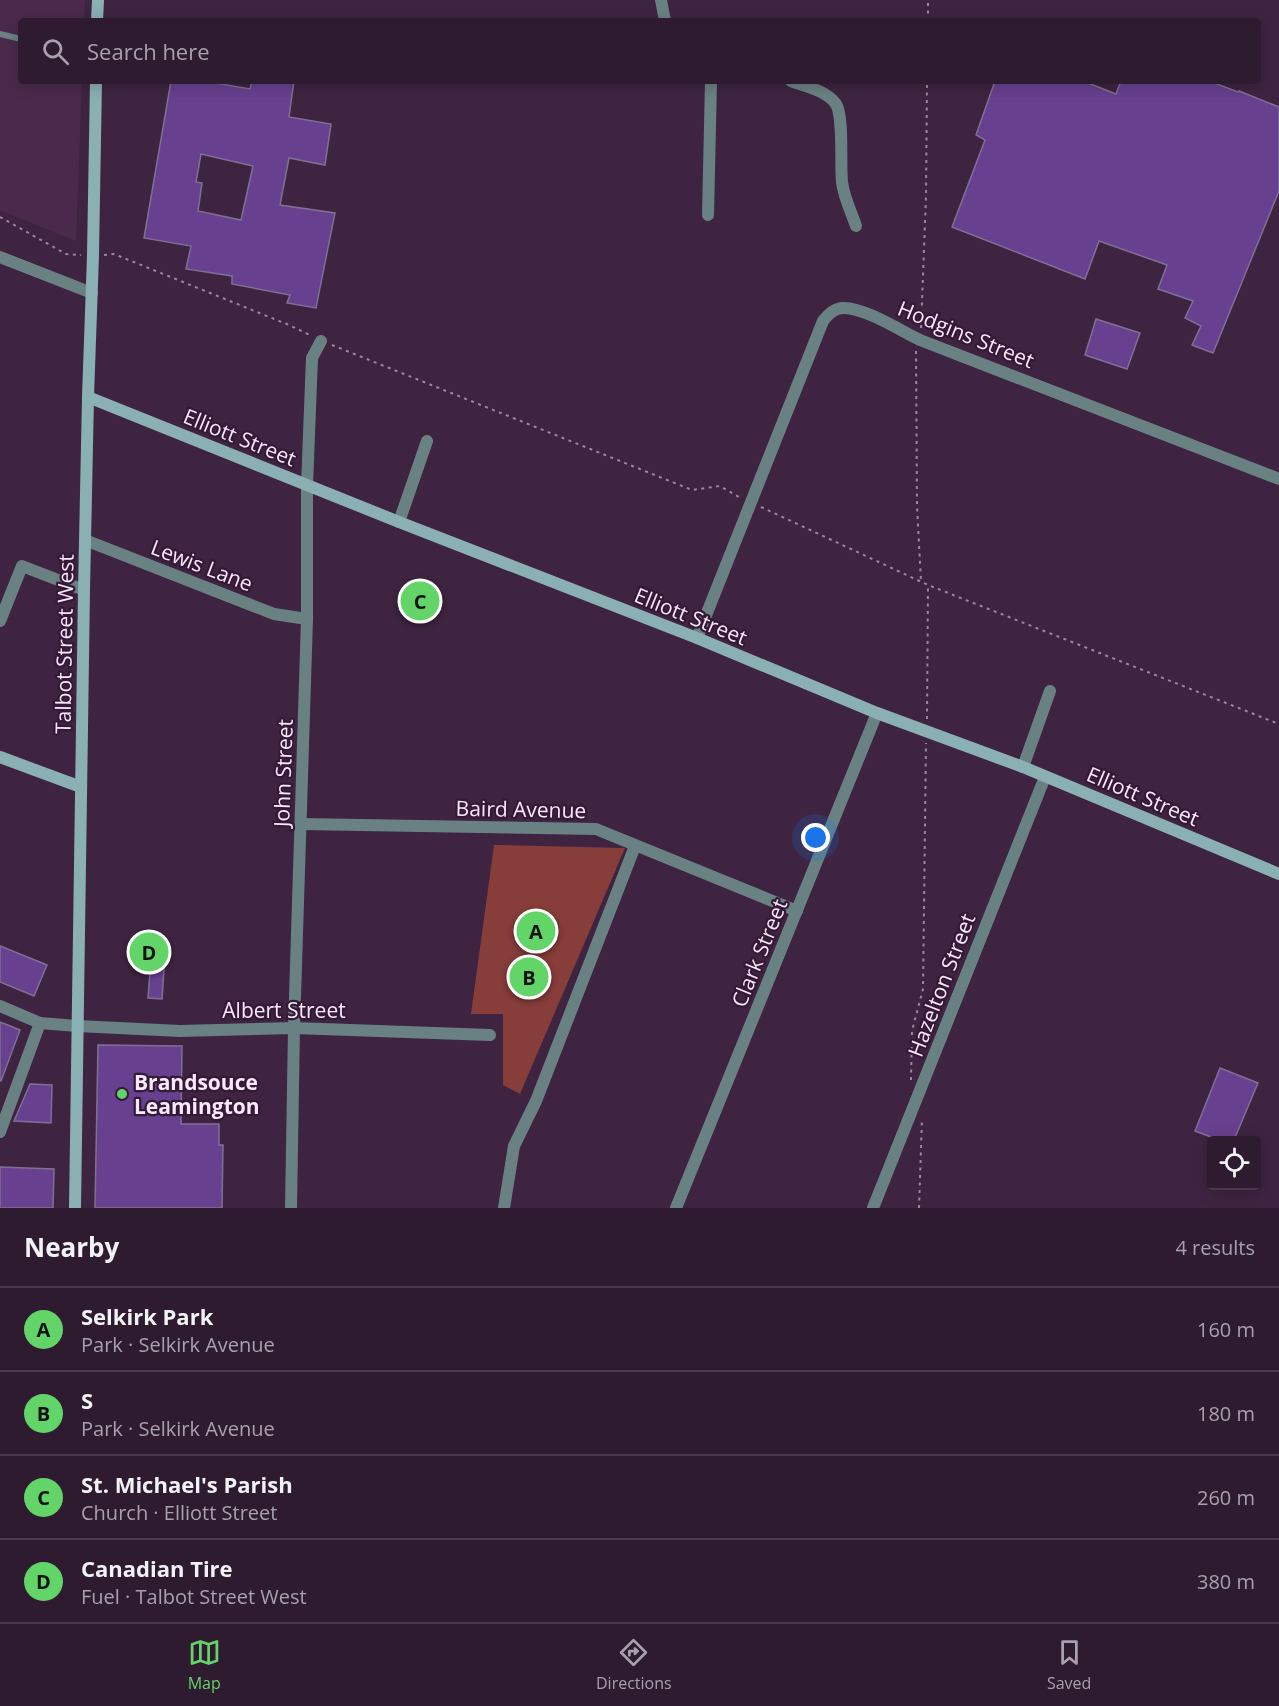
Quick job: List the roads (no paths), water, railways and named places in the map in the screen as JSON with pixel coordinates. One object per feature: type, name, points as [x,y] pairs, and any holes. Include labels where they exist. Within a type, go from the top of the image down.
[{"type":"street","points":[[97,18],[98,0]]},
{"type":"street","points":[[661,0],[664,18]]},
{"type":"street","name":"Talbot Street West","points":[[75,1208],[84,590],[96,84]]},
{"type":"street","points":[[708,215],[711,84]]},
{"type":"street","points":[[798,84],[818,92],[836,104],[841,126],[842,182],[856,226]]},
{"type":"street","points":[[0,257],[92,293]]},
{"type":"street","name":"Hodgins Street","points":[[697,638],[823,321],[831,312],[842,308],[871,315],[920,340],[1279,478]]},
{"type":"street","name":"John Street","points":[[291,1208],[294,1028],[307,619],[307,485],[312,358],[321,341]]},
{"type":"street","name":"Elliott Street","points":[[88,397],[1023,768],[1279,874]]},
{"type":"street","points":[[399,522],[427,441]]},
{"type":"street","name":"Lewis Lane","points":[[85,540],[274,614],[307,619]]},
{"type":"street","points":[[0,621],[22,566],[84,590]]},
{"type":"street","points":[[1023,768],[1050,691]]},
{"type":"street","name":"Clark Street","points":[[676,1208],[877,712]]},
{"type":"street","points":[[0,758],[81,787]]},
{"type":"street","name":"Hazelton Street","points":[[873,1208],[1045,777]]},
{"type":"street","name":"Baird Avenue","points":[[301,824],[596,829],[797,911]]},
{"type":"street","points":[[504,1208],[514,1146],[536,1101],[635,846]]},
{"type":"street","name":"Albert Street","points":[[0,1006],[40,1023],[77,1026],[180,1030],[294,1028],[490,1035]]},
{"type":"street","points":[[0,1131],[40,1023]]},
{"type":"lane","points":[[0,34],[18,38]]},
{"type":"place","name":"St. Michael's Parish","points":[[420,601]]},
{"type":"place","name":"Selkirk Park","points":[[536,931]]},
{"type":"place","name":"Canadian Tire","points":[[149,952]]},
{"type":"place","name":"S","points":[[529,977]]},
{"type":"place","name":"Brandsouce Leamington","points":[[122,1094]]}]
